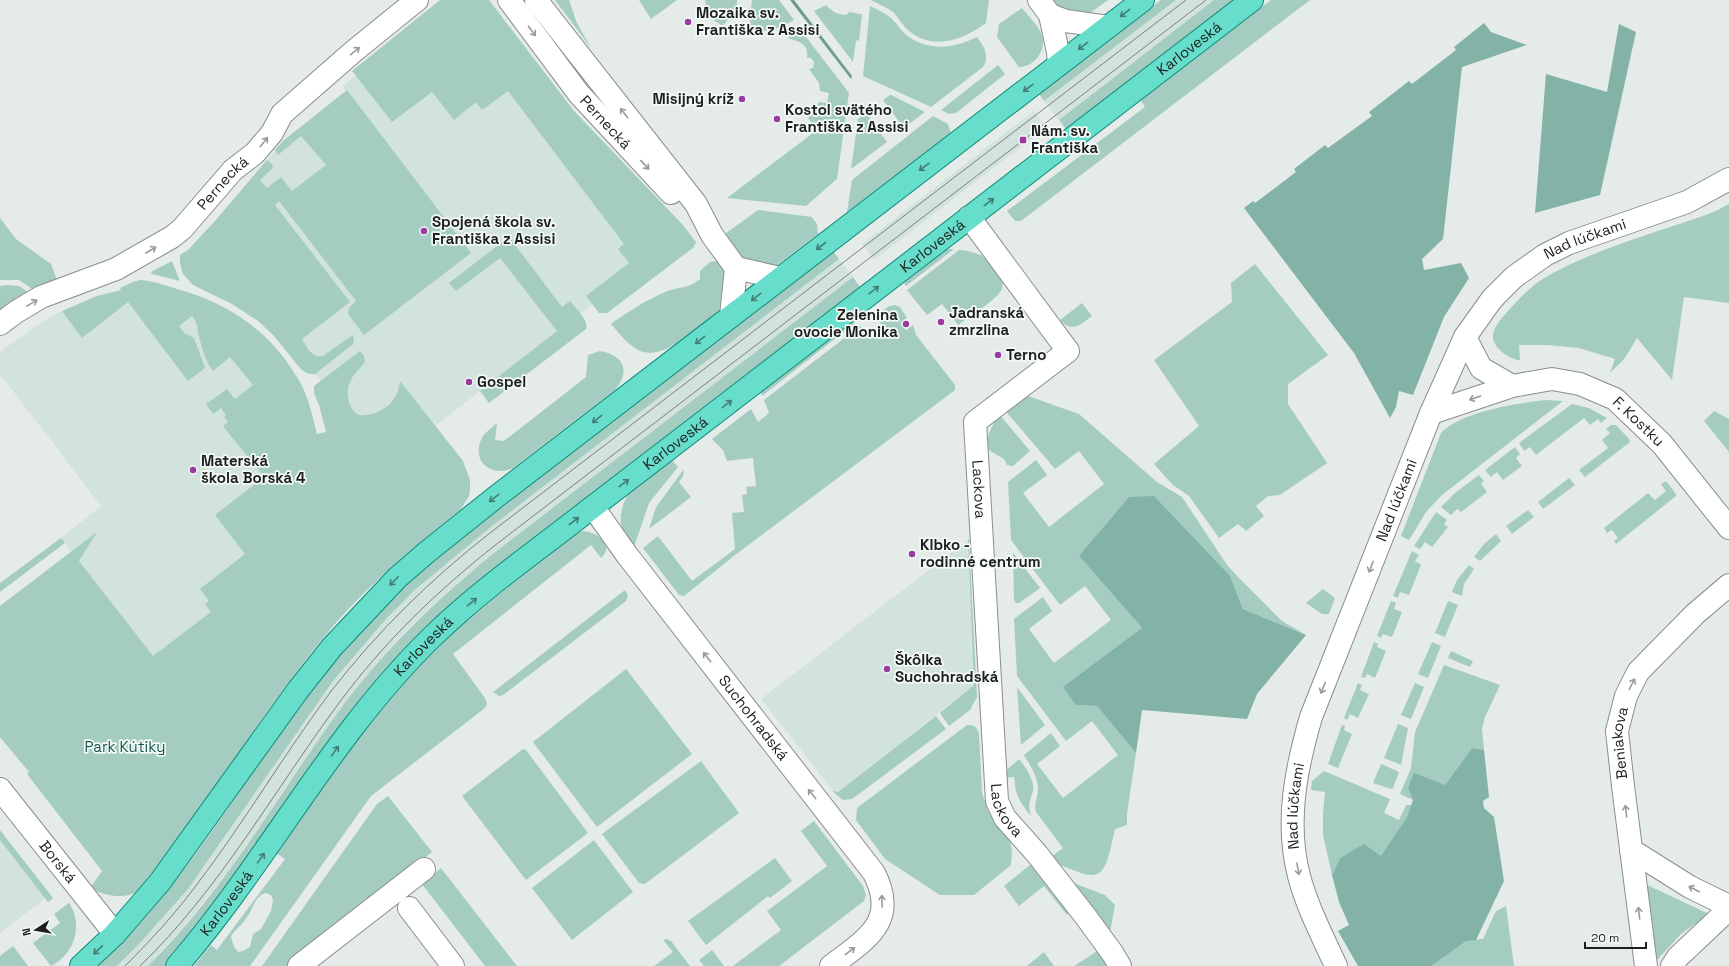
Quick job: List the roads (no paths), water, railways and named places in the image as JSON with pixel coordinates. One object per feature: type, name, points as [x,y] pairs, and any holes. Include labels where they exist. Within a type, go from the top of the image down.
[{"type":"main road","points":[[81,966],[115,934],[160,882],[303,684],[332,647],[397,578],[491,501],[1143,0]]},
{"type":"main road","name":"Karloveská","points":[[177,966],[209,930],[253,870],[339,745],[394,677],[432,637],[465,608],[593,506],[1252,0]]},
{"type":"street","name":"Pernecká","points":[[0,324],[16,312],[41,298],[116,269],[172,237],[182,229],[233,170],[255,153],[272,133],[282,114],[354,51],[417,0]]},
{"type":"street","name":"Pernecká","points":[[509,0],[579,94],[712,235]]},
{"type":"street","name":"Pernecká","points":[[536,0],[696,204],[712,235],[736,268]]},
{"type":"street","points":[[1044,7],[1066,21],[1108,27]]},
{"type":"street","points":[[1044,7],[1057,45],[1059,64]]},
{"type":"street","name":"Nad lúčkami","points":[[1336,966],[1309,907],[1299,875],[1293,838],[1292,813],[1300,757],[1311,717],[1431,413],[1465,337],[1492,299],[1514,277],[1545,255],[1569,244],[1687,202],[1729,179]]},
{"type":"street","name":"Lackova","points":[[969,217],[1068,351],[975,422],[997,802],[1005,818],[1086,917],[1120,966]]},
{"type":"street","points":[[731,316],[736,268],[780,278]]},
{"type":"street","points":[[1465,337],[1481,368],[1512,386]]},
{"type":"street","name":"F. Kostku","points":[[1431,413],[1512,386],[1552,379],[1580,384],[1615,399],[1662,444],[1729,528]]},
{"type":"street","name":"Suchohradská","points":[[593,506],[627,555],[874,873],[881,888],[883,906],[878,924],[870,936],[831,966]]},
{"type":"street","name":"Beniakova","points":[[1646,966],[1617,731],[1626,696],[1638,672],[1695,614],[1729,585]]},
{"type":"street","name":"Borská","points":[[0,789],[115,934]]},
{"type":"street","points":[[1631,850],[1690,887],[1729,906]]},
{"type":"street","points":[[299,966],[424,869]]},
{"type":"street","points":[[409,908],[453,966]]},
{"type":"street","points":[[1672,966],[1678,956],[1729,909]]},
{"type":"tram line","points":[[125,966],[162,928],[195,887],[332,690],[368,647],[426,587],[490,533],[1186,0]]},
{"type":"tram line","points":[[140,966],[196,905],[245,839],[315,737],[356,681],[393,638],[433,598],[498,543],[1206,0]]},
{"type":"place","name":"Mozaika sv. Františka z Assisi","points":[[688,22]]},
{"type":"place","name":"Misijný kríž","points":[[742,99]]},
{"type":"place","name":"Kostol svätého Františka z Assisi","points":[[777,119]]},
{"type":"place","name":"Nám. sv. Františka","points":[[1023,140]]},
{"type":"place","name":"Spojená škola sv. Františka z Assisi","points":[[424,231]]},
{"type":"place","name":"Jadranská zmrzlina","points":[[941,322]]},
{"type":"place","name":"Zelenina ovocie Monika","points":[[906,324]]},
{"type":"place","name":"Terno","points":[[998,355]]},
{"type":"place","name":"Gospel","points":[[469,382]]},
{"type":"place","name":"Materská škola Borská 4","points":[[193,470]]},
{"type":"place","name":"Klbko - rodinné centrum","points":[[912,554]]},
{"type":"place","name":"Škôlka Suchohradská","points":[[887,669]]},
{"type":"park label","name":"Park Kútiky","points":[[125,747]]}]
